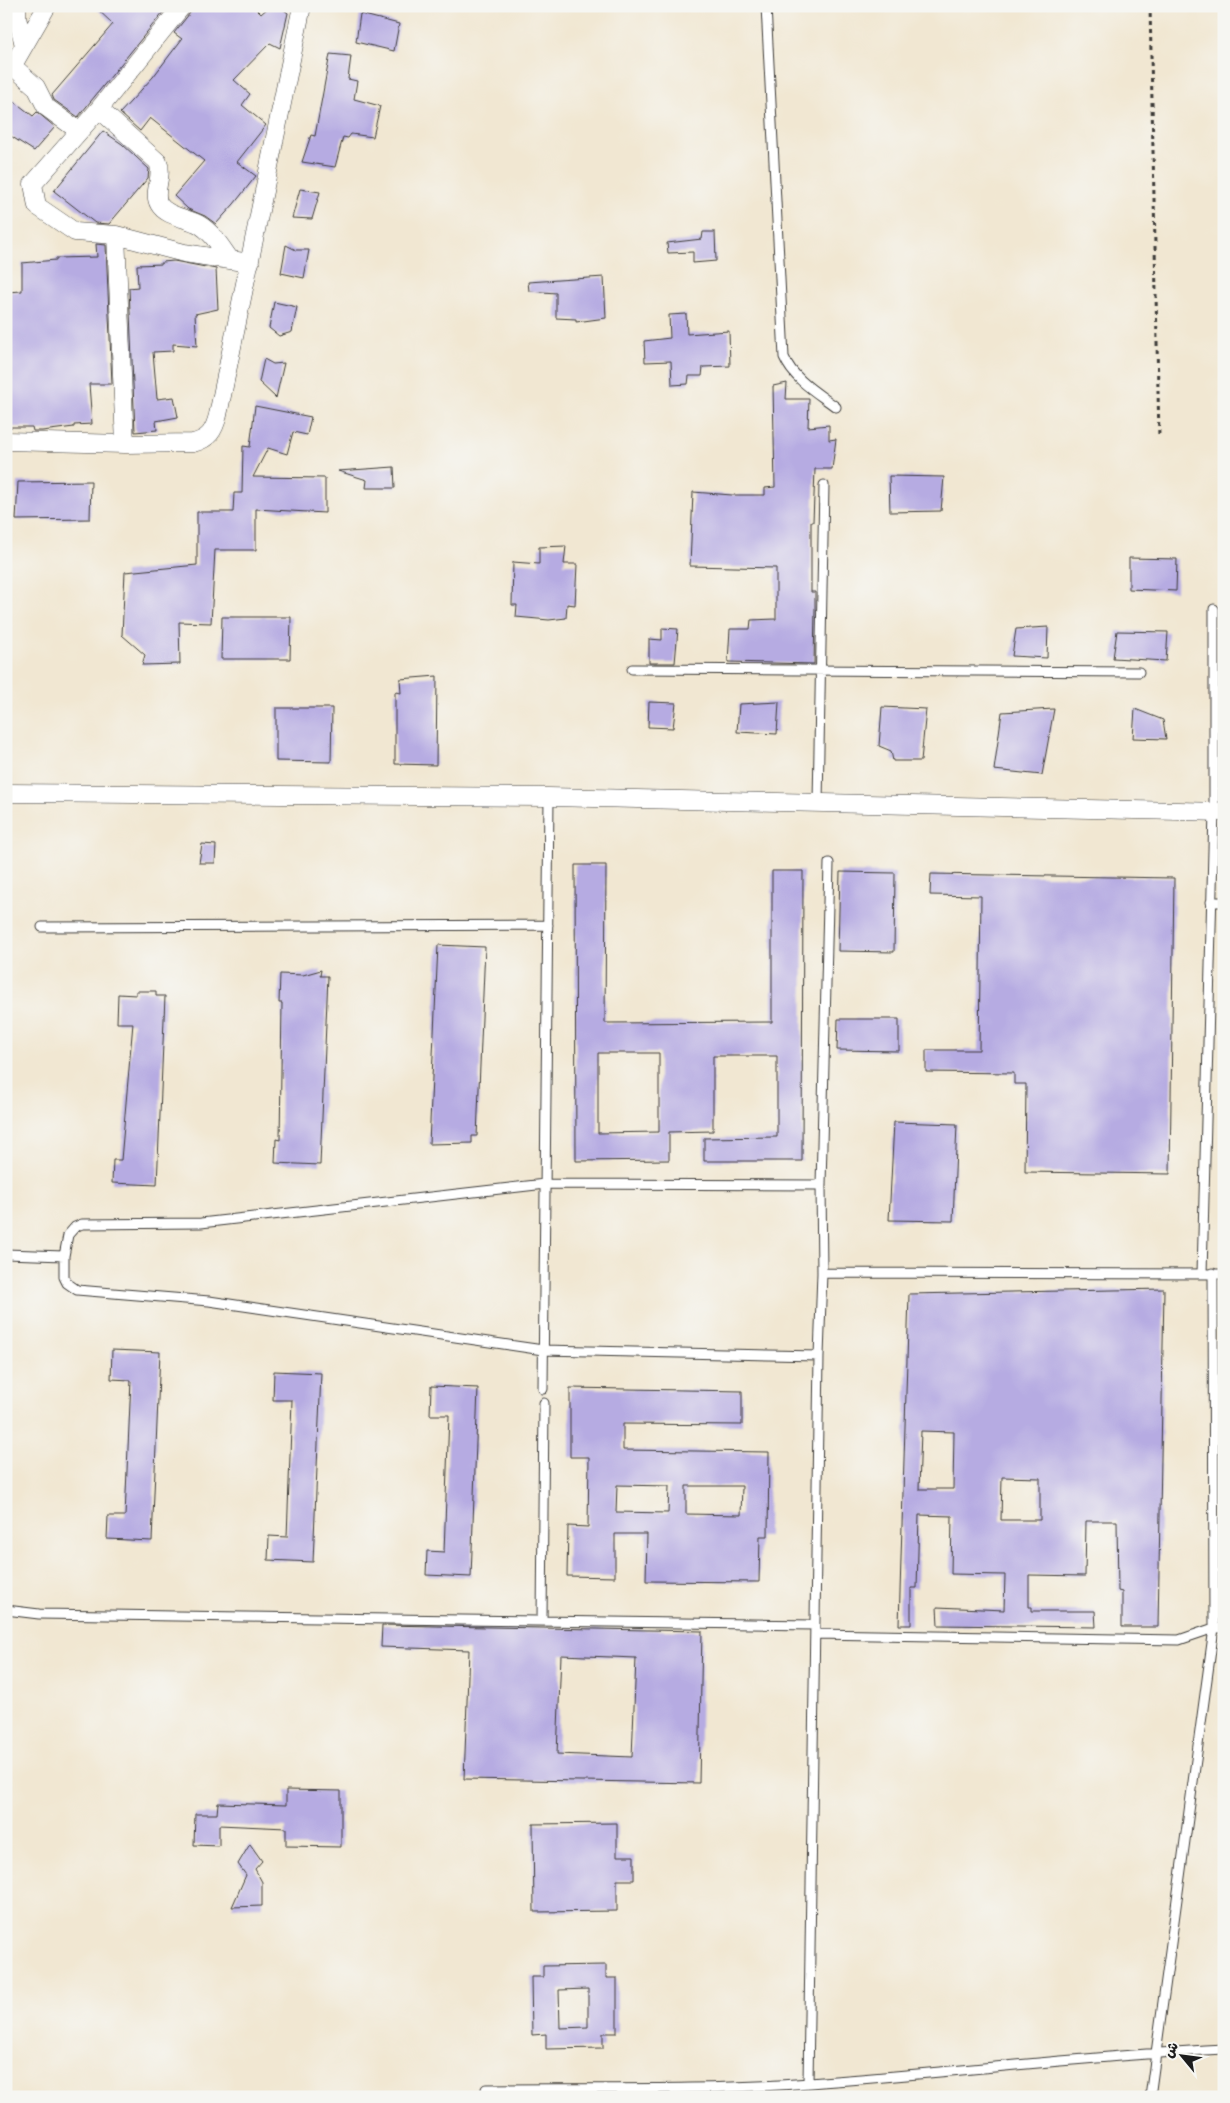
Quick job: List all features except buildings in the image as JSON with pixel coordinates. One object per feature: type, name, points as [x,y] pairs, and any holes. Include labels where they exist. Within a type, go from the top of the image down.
[{"type":"street","points":[[17,6],[17,18],[24,45]]},
{"type":"street","points":[[48,6],[24,45],[10,63],[36,87],[46,107],[79,131]]},
{"type":"street","points":[[182,6],[99,109],[34,184],[37,206],[75,232],[116,235],[184,252],[250,263]]},
{"type":"street","points":[[6,441],[125,444],[193,443],[203,440],[210,435],[218,415],[302,6]]},
{"type":"street","points":[[99,109],[158,162],[161,169],[157,196],[159,204],[166,210],[201,226],[211,235],[229,258]]},
{"type":"street","points":[[116,235],[125,444]]},
{"type":"street","points":[[6,793],[550,797],[1219,812]]},
{"type":"lane","points":[[766,6],[784,357],[789,368],[798,378],[836,407]]},
{"type":"lane","points":[[818,802],[824,485]]},
{"type":"lane","points":[[1202,1274],[1211,902],[1219,812],[1214,609]]},
{"type":"lane","points":[[632,669],[1139,672]]},
{"type":"lane","points":[[544,1389],[550,797]]},
{"type":"lane","points":[[808,2083],[818,1356],[822,1273],[821,1185],[829,863]]},
{"type":"lane","points":[[1211,902],[1224,902]]},
{"type":"lane","points":[[42,927],[548,925]]},
{"type":"lane","points":[[818,1356],[543,1350],[209,1301],[77,1290],[67,1283],[64,1277],[64,1256],[68,1235],[75,1227],[82,1224],[201,1223],[545,1184],[821,1185]]},
{"type":"lane","points":[[6,1254],[64,1256]]},
{"type":"lane","points":[[822,1273],[1224,1274]]},
{"type":"lane","points":[[1150,2097],[1219,1628],[1213,1274]]},
{"type":"lane","points":[[542,1621],[544,1403]]},
{"type":"lane","points":[[6,1610],[39,1614],[542,1621],[1179,1640],[1219,1628]]},
{"type":"lane","points":[[486,2089],[656,2092],[808,2083],[1157,2052],[1224,2049]]},
{"type":"path","points":[[1150,6],[1159,438]]}]
